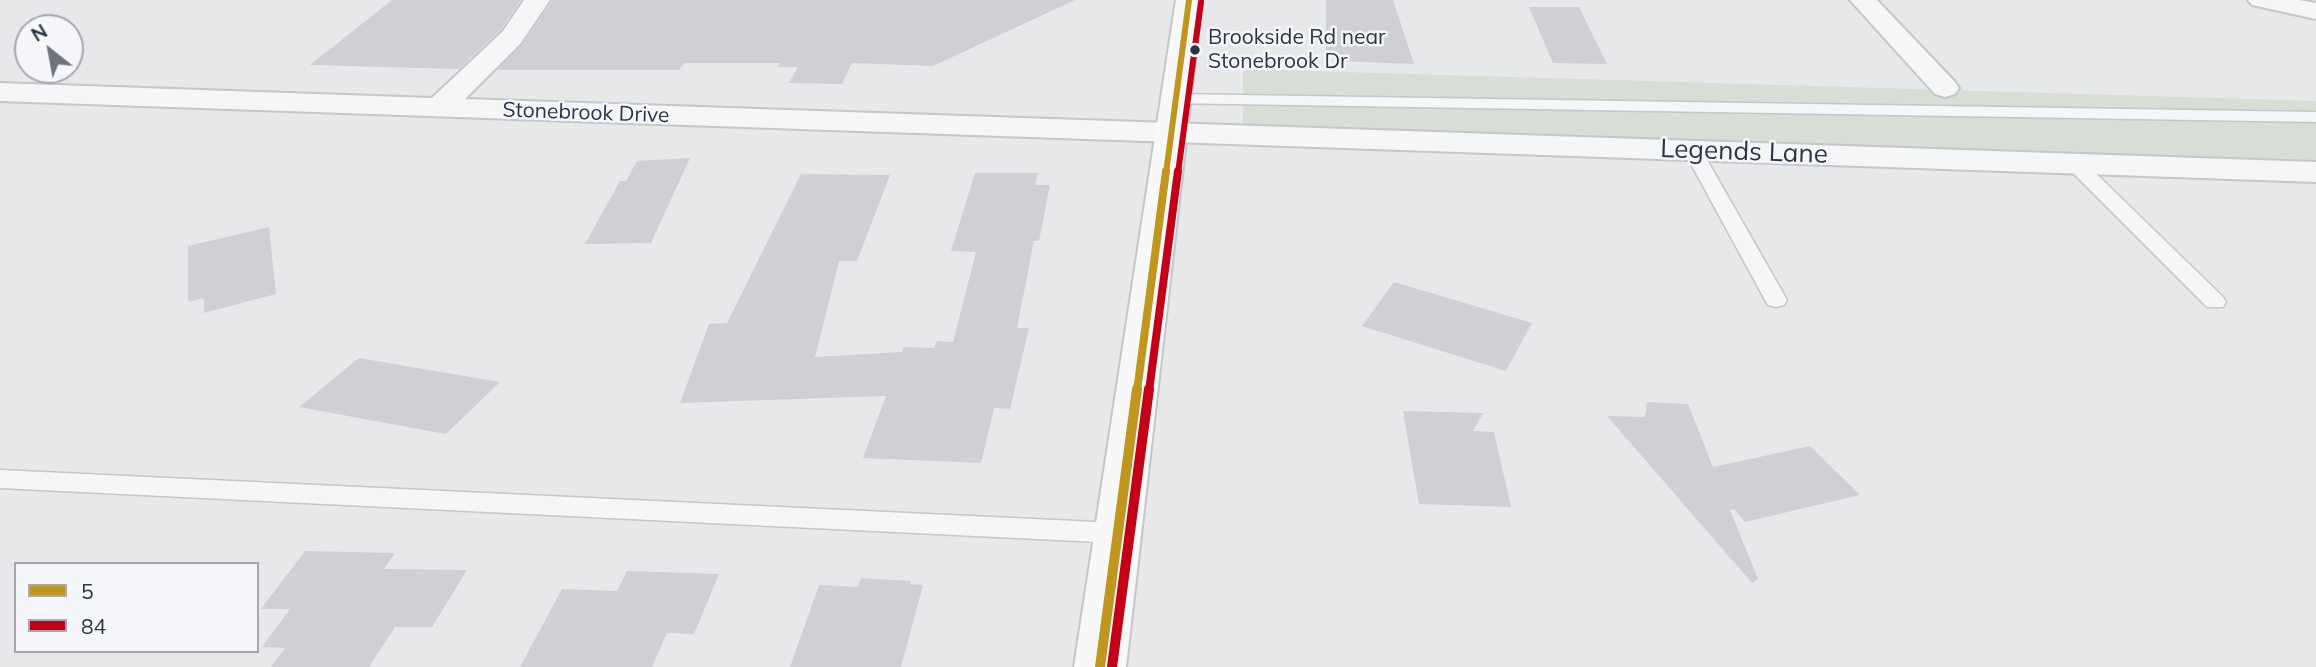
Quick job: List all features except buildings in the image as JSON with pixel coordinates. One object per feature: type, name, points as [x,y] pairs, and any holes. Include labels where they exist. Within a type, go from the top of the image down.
[{"type":"street","points":[[439,108],[512,37],[537,0]]},
{"type":"street","points":[[1100,667],[1189,0]]},
{"type":"street","points":[[1863,0],[1945,88]]},
{"type":"street","points":[[2261,0],[2316,11]]},
{"type":"street","name":"Stonebrook Drive","points":[[0,92],[439,108],[1174,116]]},
{"type":"street","name":"Legends Lane","points":[[1174,116],[1692,151],[2316,172]]},
{"type":"lane","points":[[1174,116],[2316,117]]},
{"type":"lane","points":[[1692,151],[1776,300]]},
{"type":"lane","points":[[2075,164],[2215,302]]},
{"type":"lane","points":[[0,479],[1118,533]]},
{"type":"shaded area","points":[[1243,69],[2316,101],[2316,164],[1243,124]]},
{"type":"transit line","name":"5","points":[[1100,667],[1189,0]]},
{"type":"transit line","name":"84","points":[[1112,667],[1201,2]]},
{"type":"place","name":"Brookside Rd near Stonebrook Dr","points":[[1195,50]]}]
